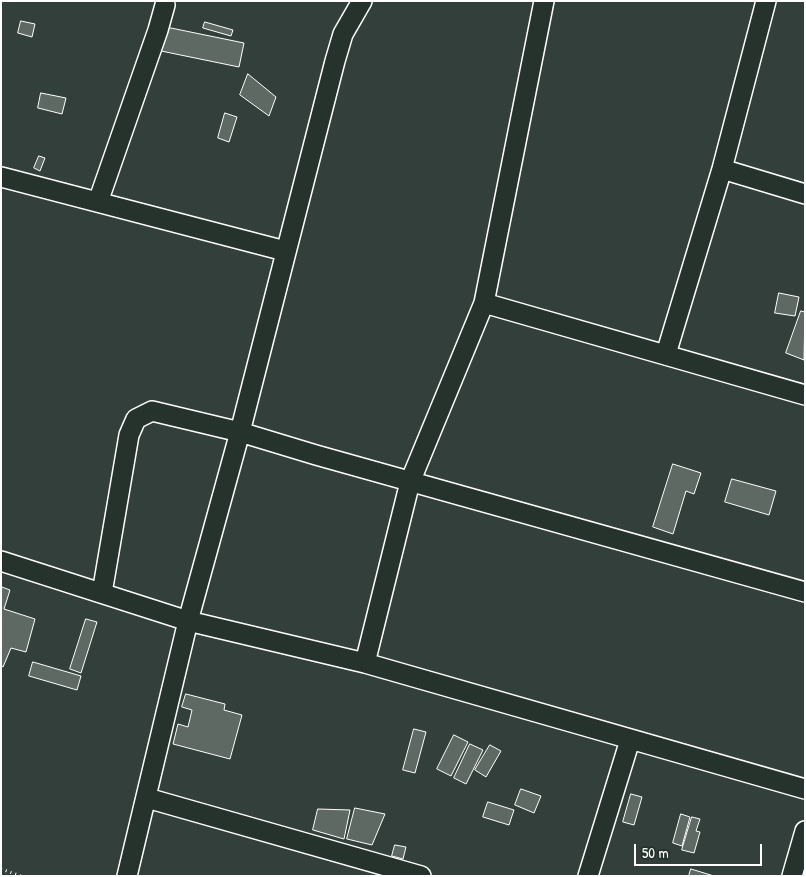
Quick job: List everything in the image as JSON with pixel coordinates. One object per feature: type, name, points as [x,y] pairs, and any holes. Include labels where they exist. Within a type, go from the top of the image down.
[{"type":"street","points":[[127,876],[188,621],[240,432],[335,61],[343,34],[362,1]]},
{"type":"street","points":[[365,663],[410,482],[484,303],[544,1]]},
{"type":"street","points":[[666,354],[722,169],[766,1]]},
{"type":"street","points":[[98,202],[165,5]]},
{"type":"street","points":[[722,169],[805,194]]},
{"type":"street","points":[[1,176],[285,251]]},
{"type":"street","points":[[484,303],[805,395]]},
{"type":"street","points":[[102,593],[129,435],[136,419],[152,411],[240,432],[410,482],[805,592]]},
{"type":"street","points":[[1,561],[188,621],[365,663],[805,789]]},
{"type":"street","points":[[588,876],[630,740]]},
{"type":"street","points":[[147,798],[421,876]]},
{"type":"street","points":[[792,876],[805,831]]},
{"type":"path","points":[[1,869],[20,876]]},
{"type":"building","points":[[21,21],[35,24],[32,37],[18,33]]},
{"type":"building","points":[[205,22],[233,30],[231,36],[203,28]]},
{"type":"building","points":[[166,27],[244,43],[239,67],[161,51]]},
{"type":"building","points":[[248,74],[276,97],[269,116],[240,95]]},
{"type":"building","points":[[41,93],[66,98],[62,114],[38,108]]},
{"type":"building","points":[[225,113],[237,117],[229,142],[218,138]]},
{"type":"building","points":[[39,156],[45,158],[40,171],[34,168]]},
{"type":"building","points":[[779,293],[799,297],[795,316],[775,313]]},
{"type":"building","points":[[801,311],[805,312],[804,360],[786,353]]},
{"type":"building","points":[[673,464],[701,473],[694,494],[686,491],[673,534],[653,527]]},
{"type":"building","points":[[732,479],[776,491],[769,515],[725,502]]},
{"type":"building","points":[[2,587],[10,590],[4,609],[35,619],[26,652],[11,648],[3,667],[1,666]]},
{"type":"building","points":[[86,619],[97,622],[81,673],[70,669]]},
{"type":"building","points":[[33,662],[81,676],[77,690],[29,676]]},
{"type":"building","points":[[186,694],[225,704],[224,710],[242,715],[230,759],[173,744],[178,724],[188,727],[192,710],[182,707]]},
{"type":"building","points":[[414,729],[426,732],[415,773],[403,770]]},
{"type":"building","points":[[454,735],[468,742],[451,776],[437,769]]},
{"type":"building","points":[[470,744],[483,750],[466,784],[454,778]]},
{"type":"building","points":[[490,745],[501,751],[486,777],[475,770]]},
{"type":"building","points":[[521,789],[541,796],[534,813],[515,805]]},
{"type":"building","points":[[631,794],[642,797],[634,825],[623,822]]},
{"type":"building","points":[[488,802],[514,810],[509,825],[483,817]]},
{"type":"building","points":[[355,808],[385,814],[372,845],[347,839]]},
{"type":"building","points":[[318,809],[350,810],[344,839],[313,830]]},
{"type":"building","points":[[681,814],[690,817],[682,846],[673,843]]},
{"type":"building","points":[[692,817],[700,819],[696,831],[700,832],[694,853],[682,850]]},
{"type":"building","points":[[395,845],[406,847],[403,859],[392,856]]},
{"type":"building","points":[[691,869],[714,876],[689,876]]}]
